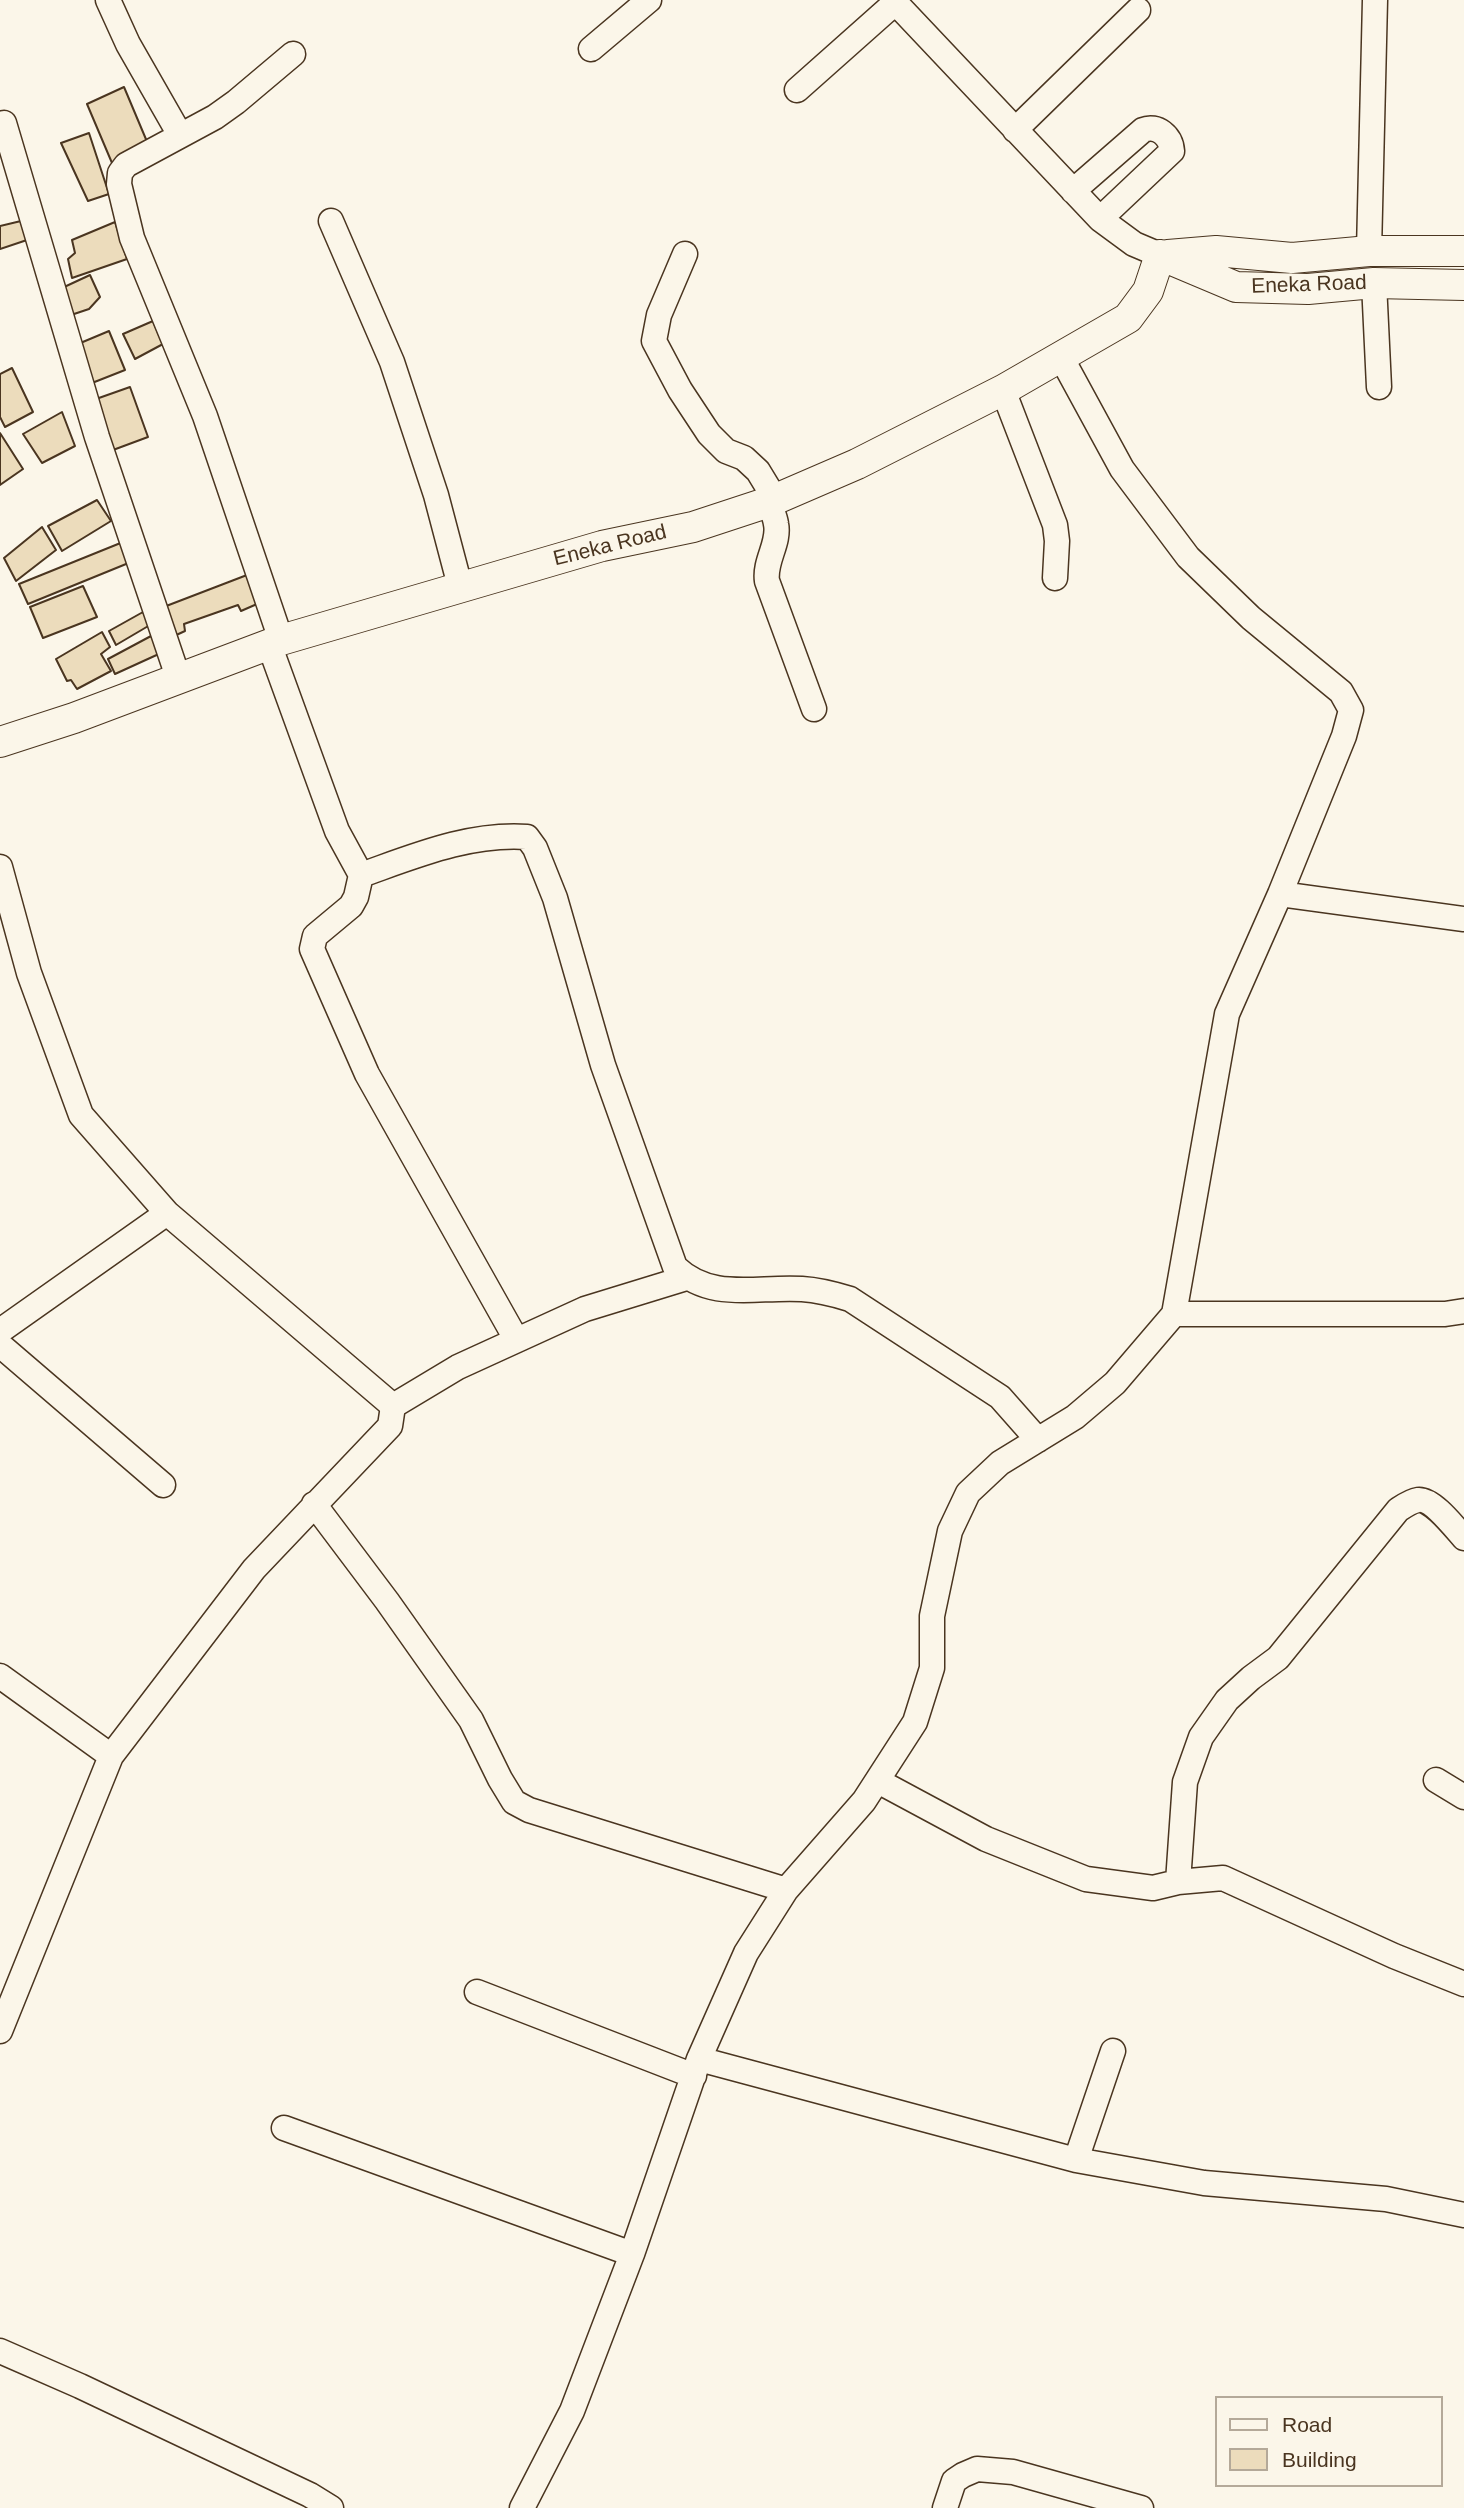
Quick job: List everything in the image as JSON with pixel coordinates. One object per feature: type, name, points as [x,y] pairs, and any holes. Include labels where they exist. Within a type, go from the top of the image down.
[{"type":"main road","name":"Eneka Road","points":[[1160,256],[1216,251],[1292,258],[1369,251],[1464,251]]},
{"type":"main road","name":"Eneka Road","points":[[1160,256],[1236,287],[1308,289],[1374,283],[1464,285]]},
{"type":"main road","name":"Eneka Road","points":[[0,742],[74,718],[275,642],[602,546],[693,527],[772,500],[857,464],[1003,390],[1128,318],[1148,291],[1160,256]]},
{"type":"street","points":[[108,0],[128,44],[180,135]]},
{"type":"street","points":[[591,49],[649,0]]},
{"type":"street","points":[[1369,251],[1375,0]]},
{"type":"street","points":[[797,90],[894,1],[1100,219],[1134,244],[1160,256]]},
{"type":"street","points":[[1015,131],[1138,10]]},
{"type":"street","points":[[293,54],[236,102],[126,165],[120,173],[119,184],[132,238],[205,416],[337,831],[361,875],[351,906],[315,936],[312,949],[367,1073],[516,1339]]},
{"type":"street","points":[[4,123],[97,436],[178,677]]},
{"type":"street","points":[[1073,191],[1143,130],[1151,127],[1159,129],[1172,146],[1172,151],[1100,219]]},
{"type":"street","points":[[331,221],[392,362],[436,495],[460,586]]},
{"type":"street","points":[[685,254],[659,315],[654,341],[680,390],[709,434],[726,451],[744,458],[758,471],[772,500],[777,534],[766,567],[767,581],[814,709]]},
{"type":"street","points":[[1374,283],[1379,387]]},
{"type":"street","points":[[522,2508],[572,2411],[632,2254],[696,2068],[746,1953],[786,1890],[878,1781],[915,1721],[932,1668],[932,1616],[950,1531],[968,1493],[1000,1464],[1075,1417],[1115,1382],[1174,1314],[1227,1014],[1280,894],[1344,736],[1351,710],[1341,692],[1251,618],[1188,557],[1122,469],[1061,357]]},
{"type":"street","points":[[1003,390],[1055,525],[1055,578]]},
{"type":"street","points":[[361,875],[452,843],[510,836],[527,838],[535,848],[555,898],[603,1065],[675,1267],[686,1278],[698,1284],[727,1291],[800,1289],[829,1292],[850,1299],[1000,1397],[1038,1440]]},
{"type":"street","points":[[0,867],[29,973],[81,1115],[167,1213],[393,1406]]},
{"type":"street","points":[[1280,894],[1464,919]]},
{"type":"street","points":[[0,1331],[167,1213]]},
{"type":"street","points":[[393,1406],[458,1367],[516,1339],[585,1309],[686,1278]]},
{"type":"street","points":[[1174,1314],[1445,1314],[1464,1311]]},
{"type":"street","points":[[0,1345],[163,1485]]},
{"type":"street","points":[[0,2031],[111,1756],[254,1569],[390,1426],[393,1406]]},
{"type":"street","points":[[1178,1882],[1185,1782],[1201,1737],[1227,1700],[1278,1658],[1398,1510],[1415,1500],[1426,1500],[1464,1538]]},
{"type":"street","points":[[314,1504],[471,1720],[514,1802],[529,1810],[786,1890]]},
{"type":"street","points":[[0,1676],[111,1756]]},
{"type":"street","points":[[1436,1780],[1464,1797]]},
{"type":"street","points":[[878,1781],[986,1839],[1086,1879],[1153,1888],[1178,1882],[1223,1878],[1394,1956],[1464,1984]]},
{"type":"street","points":[[477,1992],[696,2068],[1076,2160],[1204,2183],[1386,2199],[1464,2215]]},
{"type":"street","points":[[1076,2160],[1113,2051]]},
{"type":"street","points":[[284,2128],[632,2254]]},
{"type":"street","points":[[0,2351],[310,2495],[331,2508]]},
{"type":"street","points":[[945,2508],[954,2482],[977,2469],[1013,2472],[1141,2508]]},
{"type":"building","points":[[124,87],[148,144],[112,163],[87,104]]},
{"type":"building","points":[[89,133],[109,194],[88,201],[61,143]]},
{"type":"building","points":[[21,221],[27,240],[0,249],[0,226]]},
{"type":"building","points":[[115,222],[127,259],[72,278],[68,259],[75,253],[72,240]]},
{"type":"building","points":[[90,275],[100,297],[89,309],[71,315],[62,288]]},
{"type":"building","points":[[153,321],[163,344],[135,359],[123,334]]},
{"type":"building","points":[[109,331],[125,370],[92,383],[78,344]]},
{"type":"building","points":[[12,368],[33,412],[5,427],[0,417],[0,374]]},
{"type":"building","points":[[130,387],[148,437],[113,450],[96,399]]},
{"type":"building","points":[[62,412],[75,446],[42,463],[23,434]]},
{"type":"building","points":[[0,433],[23,469],[0,485]]},
{"type":"building","points":[[97,500],[111,521],[62,551],[48,526]]},
{"type":"building","points":[[42,527],[56,550],[16,581],[4,558]]},
{"type":"building","points":[[123,542],[131,562],[28,604],[19,584]]},
{"type":"building","points":[[247,575],[257,604],[241,611],[238,605],[184,624],[185,631],[172,637],[161,608]]},
{"type":"building","points":[[83,586],[97,617],[43,638],[30,607]]},
{"type":"building","points":[[143,612],[150,625],[116,645],[109,631]]},
{"type":"building","points":[[102,632],[110,647],[101,654],[111,671],[77,689],[71,680],[67,681],[56,659]]},
{"type":"building","points":[[151,636],[161,653],[115,674],[108,659]]}]
